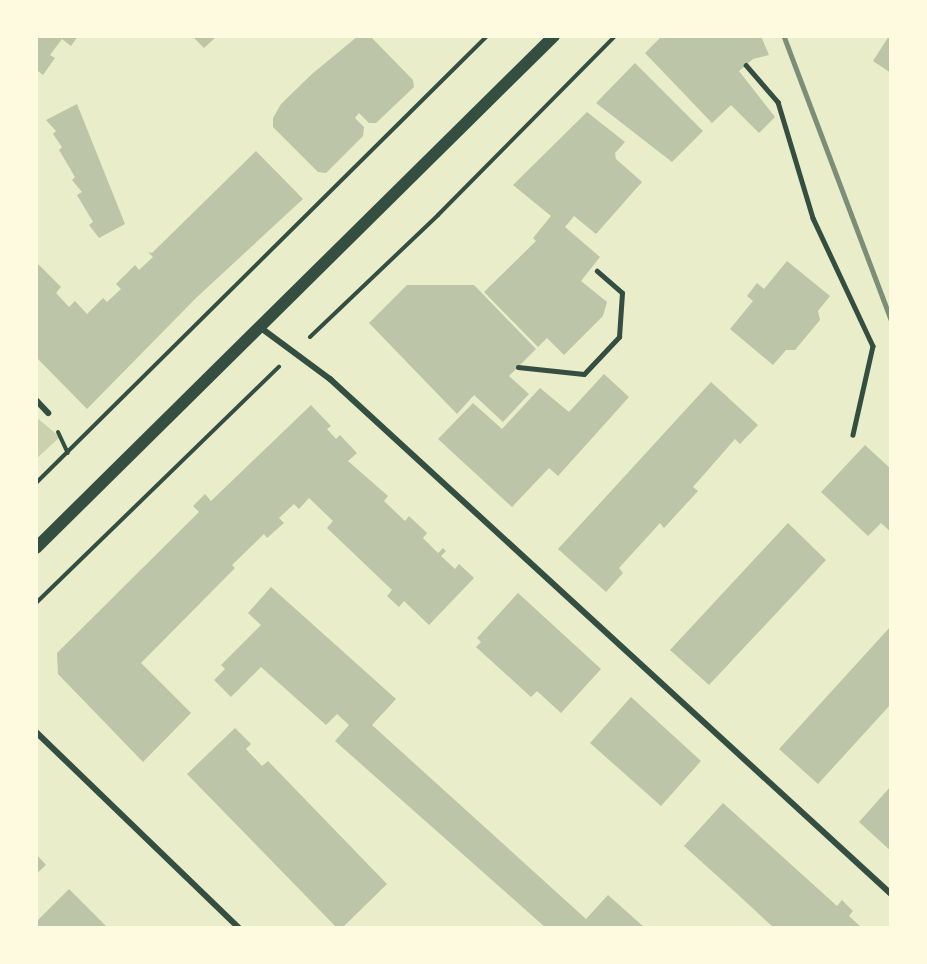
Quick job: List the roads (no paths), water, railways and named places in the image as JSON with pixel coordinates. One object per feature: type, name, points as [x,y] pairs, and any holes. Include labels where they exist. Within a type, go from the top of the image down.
[{"type":"main road","points":[[36,548],[554,36]]},
{"type":"street","points":[[261,328],[330,379],[891,894]]},
{"type":"street","points":[[36,400],[48,413]]},
{"type":"street","points":[[36,732],[238,928]]},
{"type":"lane","points":[[746,65],[778,102],[813,218],[873,346],[853,435]]},
{"type":"lane","points":[[518,367],[584,374],[619,337],[622,293],[597,272]]},
{"type":"railway","points":[[784,36],[891,319]]}]
